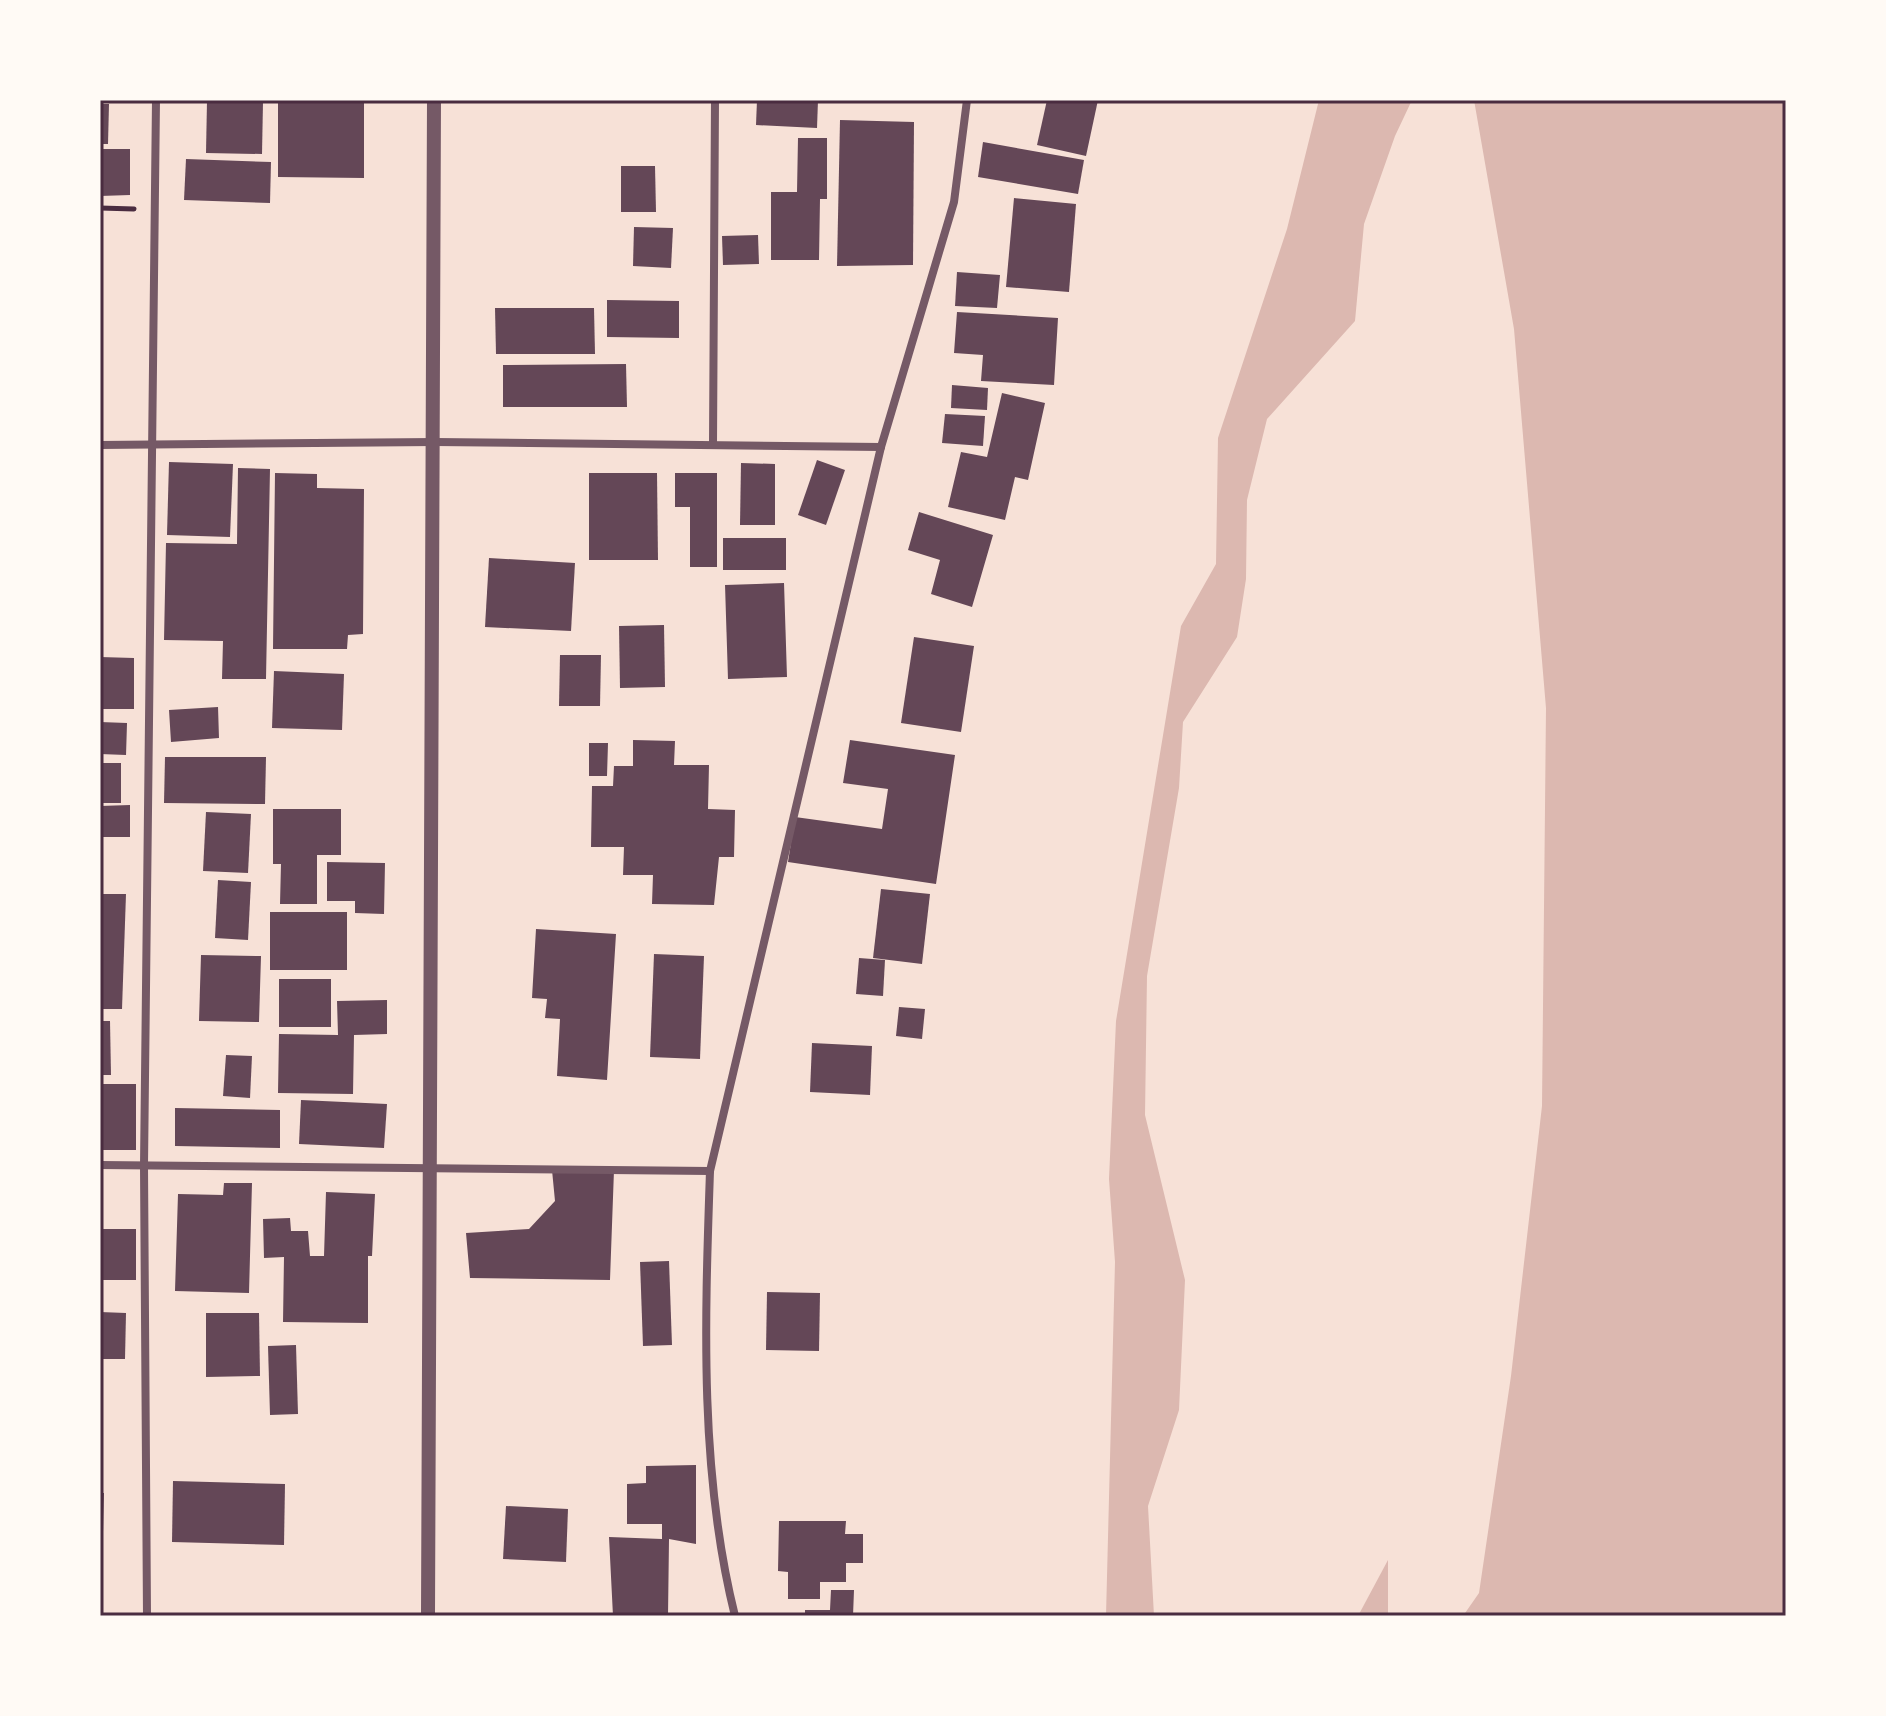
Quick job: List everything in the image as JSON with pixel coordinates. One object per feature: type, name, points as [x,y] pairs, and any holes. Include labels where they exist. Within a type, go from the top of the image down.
[{"type":"street","points":[[147,1616],[144,1166],[155,445],[156,100]]},
{"type":"street","points":[[428,1616],[434,100]]},
{"type":"street","points":[[713,444],[715,100]]},
{"type":"street","points":[[735,1616],[711,1494],[707,1266],[710,1171],[881,447],[954,202],[968,118],[967,100]]},
{"type":"street","points":[[968,118],[976,100]]},
{"type":"street","points":[[100,445],[435,442],[881,447]]},
{"type":"street","points":[[100,1165],[710,1171]]},
{"type":"path","points":[[100,208],[155,209]]},
{"type":"shaded area","points":[[1319,100],[1412,100],[1395,136],[1364,224],[1355,321],[1267,419],[1247,500],[1246,579],[1237,637],[1183,722],[1179,788],[1147,976],[1145,1115],[1185,1280],[1179,1410],[1148,1506],[1154,1616],[1106,1616],[1115,1262],[1109,1179],[1116,1021],[1181,626],[1216,564],[1218,438],[1287,229]]},
{"type":"shaded area","points":[[1474,100],[1786,100],[1786,1616],[1463,1616],[1479,1593],[1511,1376],[1542,1106],[1546,708],[1514,329]]},
{"type":"shaded area","points":[[1388,1560],[1388,1616],[1358,1616]]},
{"type":"building","points":[[278,100],[364,100],[364,178],[278,177]]},
{"type":"building","points":[[757,100],[818,100],[817,128],[756,125]]},
{"type":"building","points":[[1047,100],[1098,100],[1086,156],[1037,145]]},
{"type":"building","points":[[207,101],[263,102],[262,154],[206,153]]},
{"type":"building","points":[[100,104],[109,104],[108,144],[100,144]]},
{"type":"building","points":[[840,120],[914,122],[913,265],[837,266]]},
{"type":"building","points":[[798,138],[827,138],[827,199],[820,199],[819,260],[771,260],[771,192],[797,192]]},
{"type":"building","points":[[983,142],[1084,160],[1078,194],[978,177]]},
{"type":"building","points":[[100,149],[130,149],[130,195],[100,196]]},
{"type":"building","points":[[186,159],[271,162],[270,203],[184,200]]},
{"type":"building","points":[[621,166],[655,166],[656,212],[621,212]]},
{"type":"building","points":[[1014,198],[1076,204],[1069,292],[1006,287]]},
{"type":"building","points":[[634,227],[673,228],[671,268],[633,266]]},
{"type":"building","points":[[758,235],[759,264],[723,265],[722,236]]},
{"type":"building","points":[[957,272],[1000,275],[997,308],[955,306]]},
{"type":"building","points":[[607,300],[679,301],[679,338],[607,337]]},
{"type":"building","points":[[495,308],[594,308],[595,354],[496,354]]},
{"type":"building","points":[[957,312],[1058,318],[1054,385],[981,381],[983,355],[954,353]]},
{"type":"building","points":[[626,364],[627,407],[503,407],[503,365]]},
{"type":"building","points":[[952,385],[988,388],[987,410],[951,408]]},
{"type":"building","points":[[1002,393],[1045,403],[1028,480],[1015,477],[1005,520],[948,507],[961,452],[987,457]]},
{"type":"building","points":[[945,414],[985,416],[983,446],[942,443]]},
{"type":"building","points":[[817,460],[845,470],[826,525],[798,515]]},
{"type":"building","points":[[169,462],[233,464],[230,537],[167,535]]},
{"type":"building","points":[[741,463],[775,464],[775,525],[740,525]]},
{"type":"building","points":[[238,468],[270,469],[266,679],[222,679],[223,641],[164,640],[166,543],[237,544]]},
{"type":"building","points":[[275,473],[317,474],[317,488],[364,489],[363,634],[348,635],[347,649],[273,649]]},
{"type":"building","points":[[589,473],[657,473],[658,560],[589,560]]},
{"type":"building","points":[[675,473],[717,473],[717,567],[690,567],[690,507],[675,507]]},
{"type":"building","points":[[919,512],[993,535],[972,607],[931,594],[940,560],[908,550]]},
{"type":"building","points":[[723,538],[786,538],[786,570],[723,570]]},
{"type":"building","points":[[489,558],[575,563],[571,631],[485,627]]},
{"type":"building","points":[[784,583],[787,677],[728,679],[725,585]]},
{"type":"building","points":[[664,625],[665,687],[620,688],[619,626]]},
{"type":"building","points":[[914,637],[974,646],[961,732],[901,723]]},
{"type":"building","points":[[560,655],[601,655],[600,706],[559,706]]},
{"type":"building","points":[[100,657],[134,658],[134,709],[100,709]]},
{"type":"building","points":[[274,671],[344,674],[342,730],[272,728]]},
{"type":"building","points":[[218,707],[219,738],[171,742],[169,710]]},
{"type":"building","points":[[100,722],[127,723],[126,755],[100,754]]},
{"type":"building","points":[[633,740],[675,741],[674,765],[709,765],[708,809],[735,810],[734,857],[719,857],[714,905],[652,904],[653,875],[623,875],[624,847],[591,847],[592,786],[613,786],[614,766],[633,766]]},
{"type":"building","points":[[850,740],[955,755],[936,884],[788,862],[795,817],[882,829],[888,789],[843,783]]},
{"type":"building","points":[[589,743],[608,743],[607,776],[589,776]]},
{"type":"building","points":[[165,757],[266,757],[265,804],[164,803]]},
{"type":"building","points":[[100,763],[121,763],[121,803],[100,803]]},
{"type":"building","points":[[130,805],[130,837],[100,837],[100,806]]},
{"type":"building","points":[[273,809],[341,809],[341,855],[317,855],[317,904],[280,904],[281,864],[273,864]]},
{"type":"building","points":[[206,812],[251,814],[248,873],[203,871]]},
{"type":"building","points":[[327,862],[385,863],[384,914],[355,913],[355,901],[327,901]]},
{"type":"building","points":[[218,880],[251,882],[248,940],[215,938]]},
{"type":"building","points":[[881,889],[930,894],[922,964],[873,958]]},
{"type":"building","points":[[100,894],[126,894],[122,1009],[100,1009]]},
{"type":"building","points":[[270,912],[347,912],[347,970],[270,970]]},
{"type":"building","points":[[536,929],[616,934],[607,1080],[557,1076],[560,1019],[545,1018],[547,999],[532,998]]},
{"type":"building","points":[[654,954],[704,956],[700,1059],[650,1057]]},
{"type":"building","points":[[201,955],[261,956],[259,1022],[199,1021]]},
{"type":"building","points":[[859,958],[885,960],[883,996],[856,994]]},
{"type":"building","points":[[279,979],[331,979],[331,1027],[279,1027]]},
{"type":"building","points":[[387,1000],[387,1034],[354,1035],[353,1094],[278,1093],[279,1034],[338,1035],[337,1001]]},
{"type":"building","points":[[899,1007],[925,1009],[922,1039],[896,1036]]},
{"type":"building","points":[[100,1021],[110,1021],[111,1075],[100,1075]]},
{"type":"building","points":[[812,1043],[872,1046],[870,1095],[810,1092]]},
{"type":"building","points":[[226,1055],[252,1056],[250,1098],[223,1096]]},
{"type":"building","points":[[100,1084],[136,1084],[136,1150],[100,1150]]},
{"type":"building","points":[[301,1100],[387,1104],[384,1148],[299,1144]]},
{"type":"building","points":[[175,1108],[280,1110],[280,1148],[175,1146]]},
{"type":"building","points":[[552,1170],[614,1170],[610,1280],[470,1278],[466,1233],[529,1229],[555,1201]]},
{"type":"building","points":[[224,1183],[252,1183],[249,1293],[175,1291],[178,1194],[223,1195]]},
{"type":"building","points":[[326,1192],[375,1194],[372,1256],[368,1256],[368,1323],[283,1322],[284,1257],[264,1258],[263,1219],[290,1218],[291,1231],[308,1231],[310,1256],[324,1256]]},
{"type":"building","points":[[100,1229],[136,1229],[136,1280],[100,1280]]},
{"type":"building","points":[[669,1261],[672,1345],[643,1346],[640,1262]]},
{"type":"building","points":[[767,1292],[820,1293],[819,1351],[766,1350]]},
{"type":"building","points":[[100,1312],[126,1313],[125,1359],[100,1359]]},
{"type":"building","points":[[206,1313],[259,1313],[260,1376],[206,1377]]},
{"type":"building","points":[[296,1345],[298,1414],[270,1415],[268,1346]]},
{"type":"building","points":[[696,1465],[696,1544],[669,1539],[668,1616],[613,1616],[609,1537],[662,1539],[662,1524],[627,1524],[627,1484],[646,1483],[646,1466]]},
{"type":"building","points":[[173,1481],[285,1484],[284,1545],[172,1542]]},
{"type":"building","points":[[100,1493],[104,1493],[103,1532],[100,1532]]},
{"type":"building","points":[[506,1506],[568,1509],[566,1562],[503,1559]]},
{"type":"building","points":[[779,1521],[846,1521],[845,1534],[863,1534],[863,1563],[846,1563],[846,1582],[820,1582],[820,1599],[788,1599],[788,1572],[778,1571]]},
{"type":"building","points":[[831,1590],[854,1590],[853,1616],[805,1616],[805,1610],[830,1610]]}]
